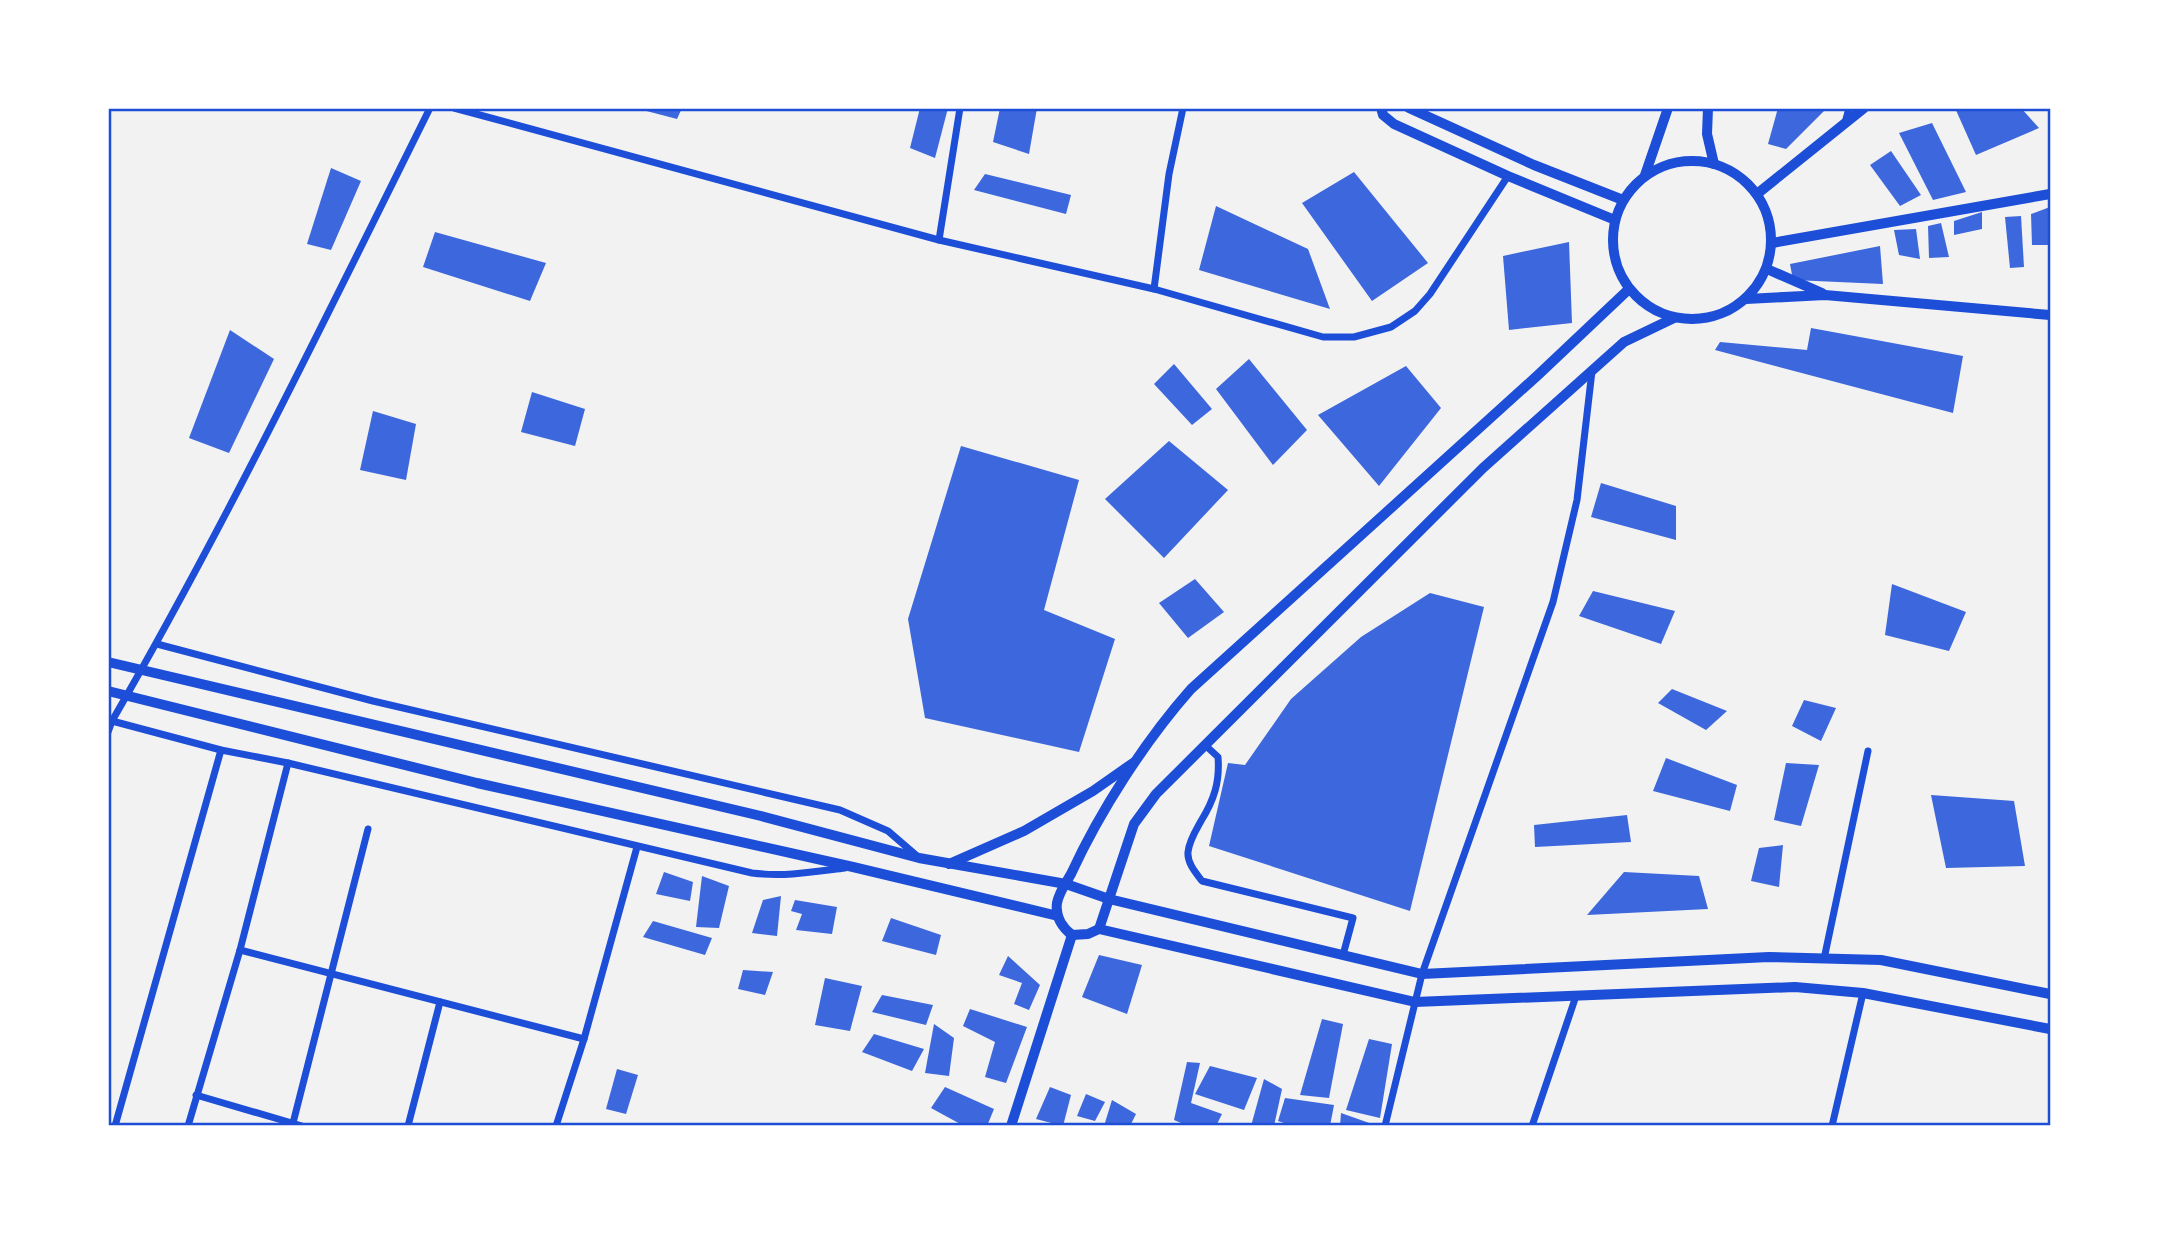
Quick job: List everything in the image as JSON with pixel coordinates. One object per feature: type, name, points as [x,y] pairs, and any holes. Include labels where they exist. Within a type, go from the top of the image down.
[{"type":"main road","points":[[1645,175],[1668,108]]},
{"type":"main road","points":[[1709,108],[1707,134],[1714,164]]},
{"type":"main road","points":[[1691,160],[1714,164],[1738,175],[1757,194],[1768,217],[1772,243],[1767,269],[1746,299],[1724,313],[1699,319],[1674,318],[1648,307],[1629,289],[1616,265],[1612,238],[1615,220],[1623,200],[1628,191],[1645,175],[1667,164],[1691,160]]},
{"type":"main road","points":[[1629,289],[1191,689],[1169,714],[1102,814],[1058,897],[1058,916],[1062,927],[1072,935],[1088,934],[1099,929],[1415,1002],[1795,987],[1863,993],[2050,1028]]},
{"type":"main road","points":[[1099,929],[1134,824],[1156,794],[1483,468],[1624,342],[1674,318]]},
{"type":"main road","points":[[949,864],[1024,831],[1093,791],[1139,759]]},
{"type":"main road","points":[[1066,884],[1109,899],[1422,974],[1769,957],[1824,958],[1881,960],[2050,994]]},
{"type":"street","points":[[108,732],[111,721],[157,644],[242,488],[430,108]]},
{"type":"street","points":[[454,108],[939,240],[1154,289],[1323,337],[1354,337],[1391,327],[1415,311],[1430,294],[1508,176]]},
{"type":"street","points":[[939,240],[960,108]]},
{"type":"street","points":[[1154,289],[1169,174],[1183,108]]},
{"type":"street","points":[[1381,108],[1383,115],[1394,124],[1508,176],[1615,220]]},
{"type":"street","points":[[1409,108],[1534,165],[1623,200]]},
{"type":"street","points":[[1844,123],[1849,108]]},
{"type":"street","points":[[1757,194],[1864,108]]},
{"type":"street","points":[[1772,243],[2050,194]]},
{"type":"street","points":[[1767,269],[1825,295]]},
{"type":"street","points":[[1746,299],[1825,295],[2050,314]]},
{"type":"street","points":[[1385,1125],[1422,974],[1553,602],[1577,500],[1592,370]]},
{"type":"street","points":[[157,644],[373,701],[840,810],[888,831],[919,858]]},
{"type":"street","points":[[108,662],[761,817],[919,858],[1066,884]]},
{"type":"street","points":[[108,691],[477,783],[1058,916]]},
{"type":"street","points":[[111,721],[221,750],[288,763],[752,873],[775,876],[853,867]]},
{"type":"street","points":[[1205,745],[1218,757],[1219,776],[1216,791],[1192,837],[1187,853],[1191,867],[1202,881],[1353,918],[1343,955]]},
{"type":"street","points":[[115,1125],[221,750]]},
{"type":"street","points":[[1824,958],[1868,751]]},
{"type":"street","points":[[188,1125],[240,950],[288,763]]},
{"type":"street","points":[[293,1123],[368,830]]},
{"type":"street","points":[[556,1125],[584,1039],[637,847]]},
{"type":"street","points":[[1011,1125],[1072,935]]},
{"type":"street","points":[[240,950],[584,1039]]},
{"type":"street","points":[[1832,1125],[1863,993]]},
{"type":"street","points":[[1532,1125],[1576,996]]},
{"type":"street","points":[[408,1125],[440,1002]]},
{"type":"street","points":[[196,1095],[302,1125]]},
{"type":"building","points":[[635,108],[682,108],[677,119]]},
{"type":"building","points":[[920,108],[948,108],[935,158],[910,148]]},
{"type":"building","points":[[1000,108],[1037,108],[1029,154],[993,142]]},
{"type":"building","points":[[1778,108],[1827,108],[1786,149],[1768,144]]},
{"type":"building","points":[[1955,108],[2021,108],[2039,128],[1976,155]]},
{"type":"building","points":[[1932,123],[1966,192],[1933,200],[1899,133]]},
{"type":"building","points":[[1891,151],[1921,195],[1900,206],[1870,165]]},
{"type":"building","points":[[331,168],[361,181],[331,250],[307,244]]},
{"type":"building","points":[[1354,172],[1428,263],[1372,301],[1302,203]]},
{"type":"building","points":[[985,174],[1071,195],[1066,214],[974,190]]},
{"type":"building","points":[[1216,206],[1308,249],[1330,309],[1199,270]]},
{"type":"building","points":[[2050,207],[2050,245],[2032,245],[2031,214]]},
{"type":"building","points":[[1982,212],[1982,229],[1954,235],[1954,221]]},
{"type":"building","points":[[2021,216],[2024,267],[2010,268],[2005,217]]},
{"type":"building","points":[[1941,223],[1949,257],[1929,258],[1928,226]]},
{"type":"building","points":[[1916,229],[1920,259],[1899,255],[1894,230]]},
{"type":"building","points":[[435,232],[546,263],[530,301],[423,267]]},
{"type":"building","points":[[1569,242],[1572,323],[1509,330],[1503,256]]},
{"type":"building","points":[[1880,246],[1883,284],[1793,280],[1790,264]]},
{"type":"building","points":[[1811,328],[1963,356],[1953,413],[1715,350],[1720,342],[1807,350]]},
{"type":"building","points":[[230,330],[274,359],[229,453],[189,438]]},
{"type":"building","points":[[1249,359],[1307,430],[1273,465],[1216,389]]},
{"type":"building","points":[[1174,364],[1212,409],[1192,425],[1154,384]]},
{"type":"building","points":[[1406,366],[1441,408],[1379,486],[1318,415]]},
{"type":"building","points":[[532,392],[585,409],[575,446],[521,432]]},
{"type":"building","points":[[373,411],[416,424],[406,480],[360,470]]},
{"type":"building","points":[[1169,441],[1228,490],[1164,558],[1105,499]]},
{"type":"building","points":[[961,446],[1079,480],[1044,610],[1115,639],[1079,752],[925,718],[908,619]]},
{"type":"building","points":[[1601,483],[1676,506],[1676,540],[1591,517]]},
{"type":"building","points":[[1195,579],[1224,612],[1188,638],[1159,603]]},
{"type":"building","points":[[1892,584],[1966,612],[1949,651],[1885,635]]},
{"type":"building","points":[[1593,591],[1675,611],[1661,644],[1579,616]]},
{"type":"building","points":[[1430,593],[1484,607],[1410,911],[1209,846],[1228,763],[1245,765],[1291,699],[1361,637]]},
{"type":"building","points":[[1672,689],[1727,711],[1706,730],[1658,703]]},
{"type":"building","points":[[1804,700],[1836,708],[1821,741],[1792,726]]},
{"type":"building","points":[[1666,758],[1737,785],[1730,811],[1653,791]]},
{"type":"building","points":[[1786,763],[1819,765],[1801,826],[1774,820]]},
{"type":"building","points":[[1931,795],[2014,801],[2025,866],[1946,868]]},
{"type":"building","points":[[1627,815],[1631,842],[1535,847],[1534,825]]},
{"type":"building","points":[[1783,845],[1779,887],[1751,881],[1759,848]]},
{"type":"building","points":[[664,872],[693,882],[690,901],[656,894]]},
{"type":"building","points":[[1624,872],[1699,876],[1708,909],[1587,915]]},
{"type":"building","points":[[702,876],[729,886],[719,928],[696,927]]},
{"type":"building","points":[[781,896],[777,936],[752,933],[763,900]]},
{"type":"building","points":[[795,900],[837,907],[832,934],[796,930],[802,914],[791,911]]},
{"type":"building","points":[[891,918],[941,935],[936,955],[882,941]]},
{"type":"building","points":[[653,921],[712,938],[705,955],[643,937]]},
{"type":"building","points":[[1099,955],[1142,965],[1127,1014],[1082,997]]},
{"type":"building","points":[[1008,956],[1040,985],[1029,1010],[1014,1004],[1022,983],[999,975]]},
{"type":"building","points":[[743,970],[773,972],[765,995],[738,989]]},
{"type":"building","points":[[825,978],[862,986],[850,1031],[815,1025]]},
{"type":"building","points":[[882,995],[933,1005],[926,1025],[872,1012]]},
{"type":"building","points":[[970,1009],[1027,1027],[1006,1083],[985,1077],[995,1042],[963,1026]]},
{"type":"building","points":[[1322,1019],[1343,1024],[1329,1098],[1300,1095]]},
{"type":"building","points":[[934,1024],[954,1038],[949,1076],[925,1073]]},
{"type":"building","points":[[874,1034],[924,1049],[912,1071],[862,1052]]},
{"type":"building","points":[[1369,1039],[1392,1044],[1380,1118],[1346,1110]]},
{"type":"building","points":[[1187,1062],[1200,1063],[1191,1103],[1222,1114],[1216,1126],[1188,1126],[1174,1120]]},
{"type":"building","points":[[1210,1066],[1257,1078],[1244,1110],[1195,1094]]},
{"type":"building","points":[[617,1069],[638,1075],[626,1114],[606,1109]]},
{"type":"building","points":[[1264,1079],[1282,1089],[1274,1126],[1251,1126]]},
{"type":"building","points":[[945,1087],[994,1109],[987,1126],[964,1126],[931,1108]]},
{"type":"building","points":[[1050,1087],[1071,1095],[1063,1126],[1036,1119]]},
{"type":"building","points":[[1086,1094],[1105,1102],[1095,1121],[1077,1116]]},
{"type":"building","points":[[1285,1098],[1334,1105],[1330,1126],[1293,1126],[1278,1121]]},
{"type":"building","points":[[1112,1100],[1136,1114],[1130,1126],[1104,1126]]},
{"type":"building","points":[[1341,1113],[1375,1125],[1375,1126],[1340,1126]]}]
